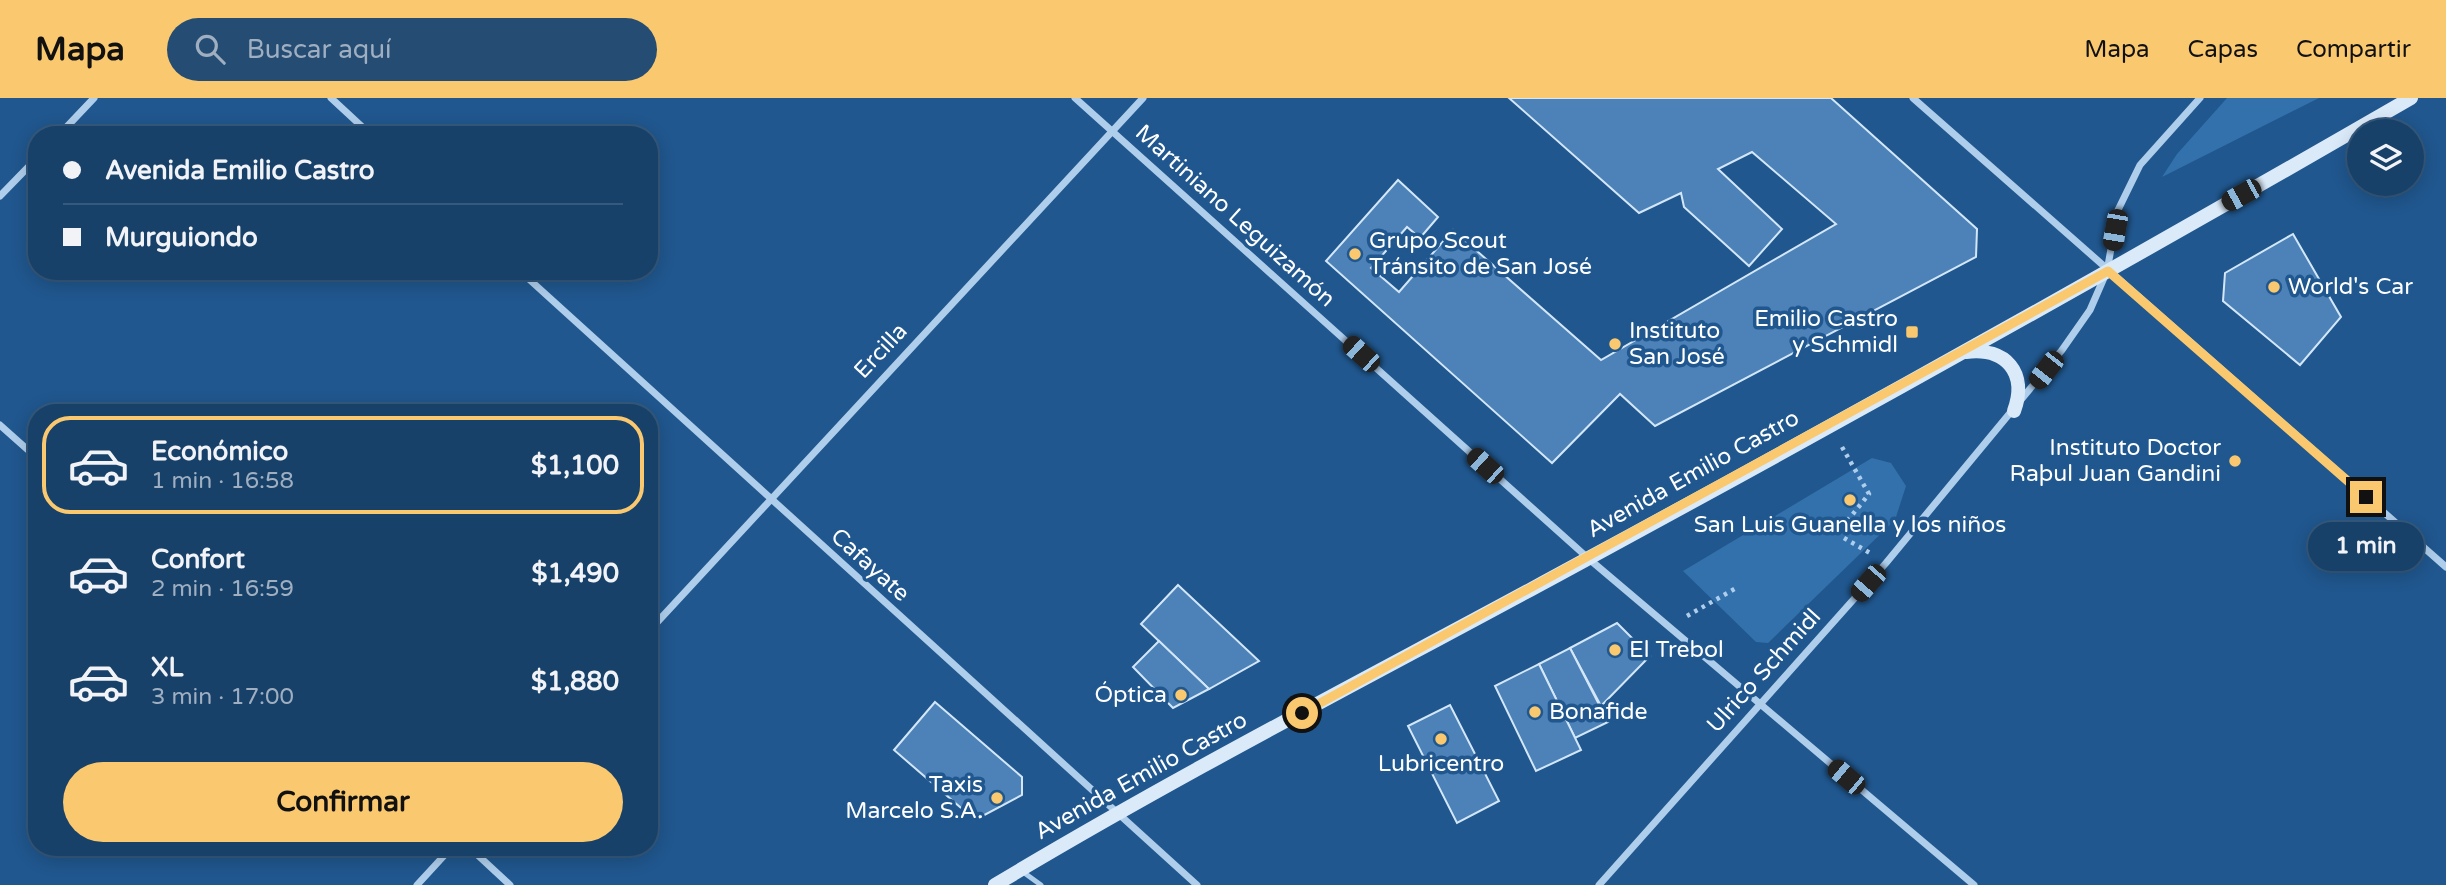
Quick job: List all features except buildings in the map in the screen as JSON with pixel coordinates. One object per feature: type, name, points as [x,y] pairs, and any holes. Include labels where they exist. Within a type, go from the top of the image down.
[{"type":"main road","name":"Avenida Emilio Castro","points":[[995,885],[1115,814],[1589,559],[1961,353],[2411,98]]},
{"type":"main road","points":[[1961,353],[1979,350],[1995,354],[2009,364],[2018,378],[2020,396],[2014,411]]},
{"type":"street","points":[[68,126],[94,98]]},
{"type":"street","points":[[331,98],[361,126]]},
{"type":"street","name":"Martiniano Leguizamón","points":[[1075,98],[1589,559],[1974,885]]},
{"type":"street","name":"Ercilla","points":[[658,621],[1143,98]]},
{"type":"street","points":[[1913,98],[2446,567]]},
{"type":"street","name":"Ulrico Schmidl","points":[[1599,885],[1886,563],[2014,411],[2090,310],[2108,271],[2119,210],[2140,165],[2200,98]]},
{"type":"street","points":[[0,196],[28,167]]},
{"type":"street","name":"Cafayate","points":[[530,280],[1196,885]]},
{"type":"street","points":[[0,425],[28,450]]},
{"type":"street","points":[[417,885],[444,856]]},
{"type":"street","points":[[479,856],[510,885]]},
{"type":"lane","points":[[1020,870],[1041,885]]},
{"type":"path","points":[[1829,425],[1869,494],[1844,525]]},
{"type":"path","points":[[1843,538],[1886,563]]},
{"type":"path","points":[[1669,626],[1738,587]]},
{"type":"shaded area","points":[[2227,98],[2319,98],[2162,177],[2177,154]]},
{"type":"shaded area","points":[[1872,458],[1891,463],[1906,486],[1895,520],[1768,643],[1756,642],[1683,571]]},
{"type":"place","name":"Grupo Scout Tránsito de San José","points":[[1355,254]]},
{"type":"place","name":"World's Car","points":[[2274,287]]},
{"type":"place","name":"Emilio Castro y Schmidl","points":[[1912,332]]},
{"type":"place","name":"Instituto San José","points":[[1615,344]]},
{"type":"place","name":"Instituto Doctor Raþul Juan Gandini","points":[[2235,461]]},
{"type":"place","name":"San Luis Guanella y los niños","points":[[1850,500]]},
{"type":"place","name":"El Trebol","points":[[1615,650]]},
{"type":"place","name":"Óptica","points":[[1181,695]]},
{"type":"place","name":"Bonafide","points":[[1535,712]]},
{"type":"place","name":"Lubricentro","points":[[1441,739]]},
{"type":"place","name":"Taxis Marcelo S.A.","points":[[997,798]]},
{"type":"route","points":[[1302,713],[1589,559],[2108,271],[2366,497]]}]
